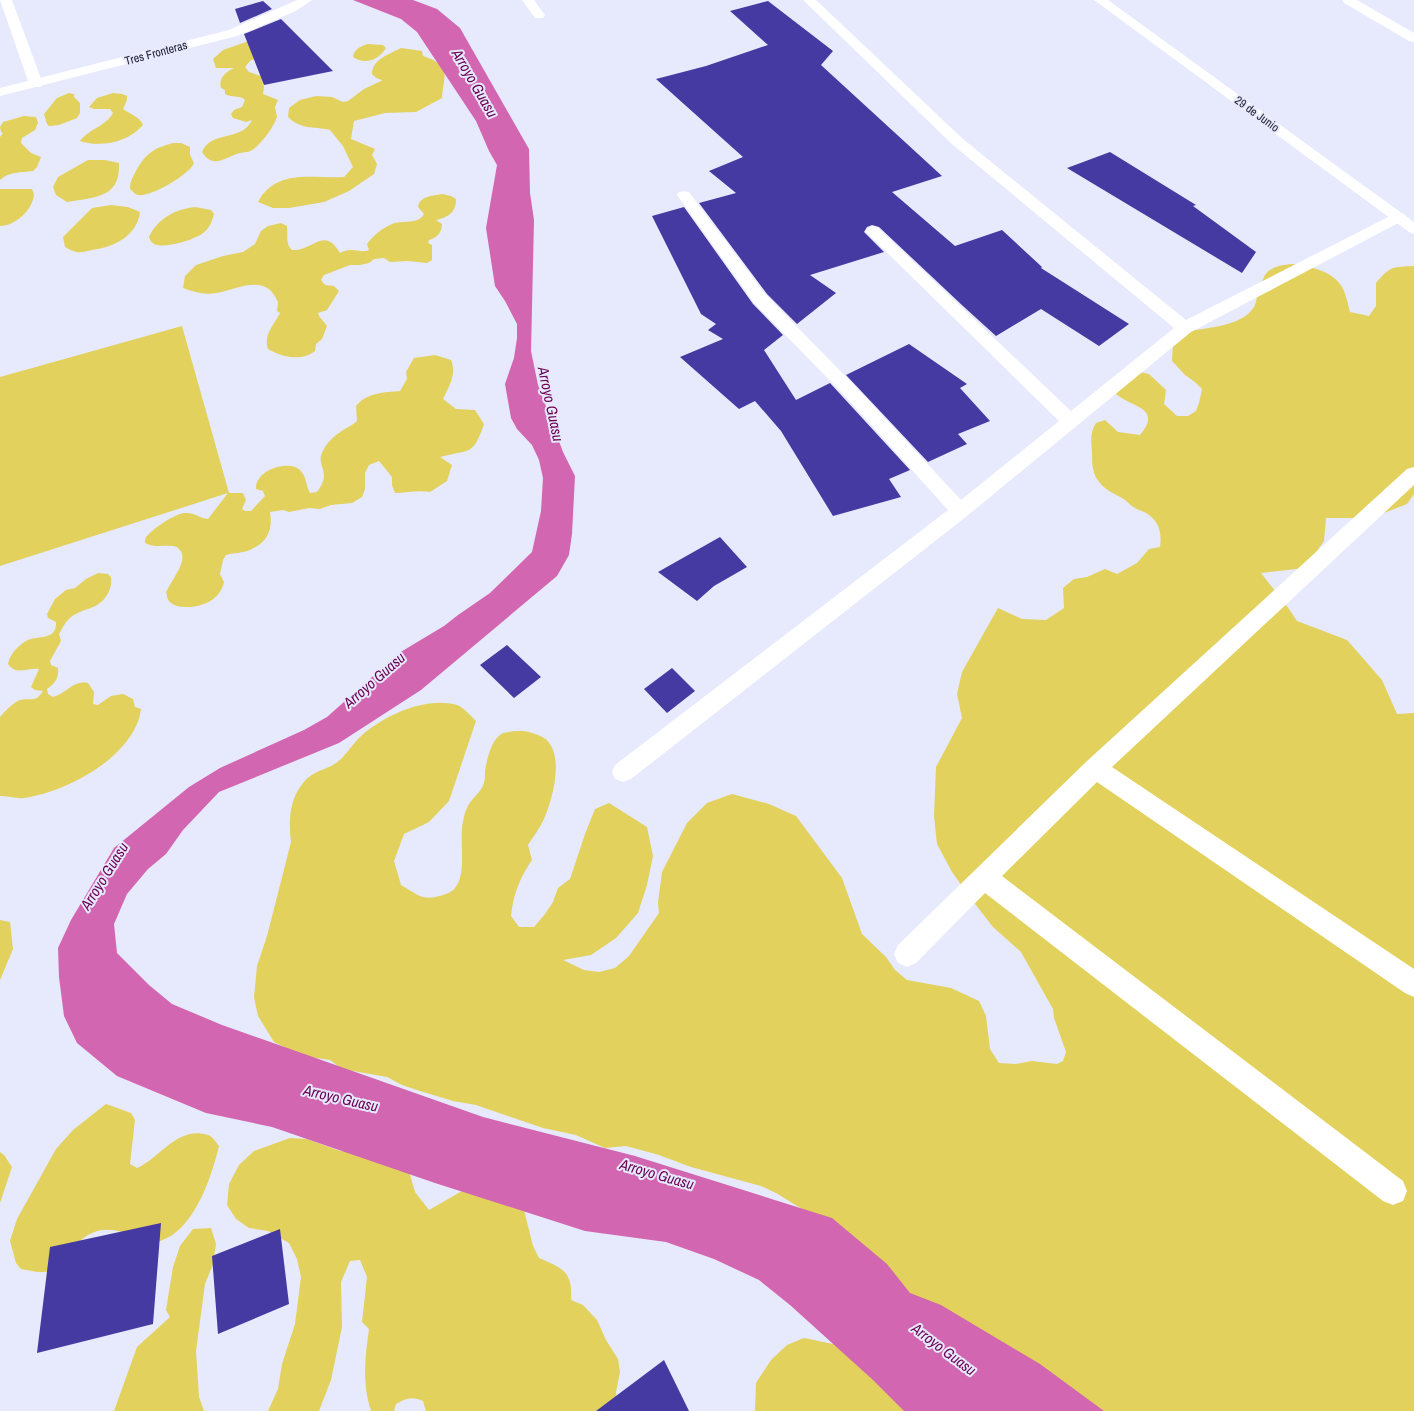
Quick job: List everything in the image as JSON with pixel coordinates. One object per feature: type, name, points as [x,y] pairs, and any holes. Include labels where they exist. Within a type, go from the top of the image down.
[{"type":"street","points":[[6,0],[36,84]]},
{"type":"street","name":"Tres Fronteras","points":[[0,92],[233,33],[292,8],[306,0]]},
{"type":"street","points":[[528,0],[540,15]]},
{"type":"street","points":[[809,0],[958,142],[1185,328]]},
{"type":"street","name":"29 de Junio","points":[[1100,0],[1414,228]]},
{"type":"street","points":[[1348,0],[1414,38]]},
{"type":"street","points":[[684,194],[760,299],[851,392],[960,511]]},
{"type":"street","points":[[623,772],[960,511],[1185,328],[1399,217]]},
{"type":"street","points":[[873,231],[1071,422]]},
{"type":"street","points":[[907,954],[1095,768],[1414,474]]},
{"type":"street","points":[[1095,768],[1414,984]]},
{"type":"street","points":[[985,878],[1393,1191]]},
{"type":"shaded area","points":[[249,41],[260,59],[251,60],[245,67],[249,72],[261,76],[264,87],[263,94],[278,100],[275,107],[277,117],[268,134],[253,149],[220,161],[211,160],[202,152],[206,145],[219,138],[241,131],[247,127],[252,120],[246,122],[233,118],[231,114],[234,110],[242,107],[245,100],[243,98],[225,94],[225,90],[221,88],[220,84],[222,78],[228,71],[234,68],[216,68],[213,59],[223,50]]},
{"type":"shaded area","points":[[368,44],[383,45],[386,48],[380,56],[371,60],[362,61],[353,57],[356,50]]},
{"type":"shaded area","points":[[401,48],[422,51],[423,56],[438,63],[442,67],[445,76],[442,98],[416,112],[385,113],[354,121],[351,139],[375,149],[372,155],[377,164],[374,174],[349,191],[324,202],[289,208],[273,208],[258,202],[262,195],[273,185],[292,178],[344,177],[353,167],[343,146],[330,130],[303,126],[293,121],[288,117],[289,108],[300,100],[316,96],[332,97],[343,102],[348,101],[364,89],[382,80],[376,78],[372,74],[375,64],[382,58]]},
{"type":"shaded area","points":[[69,93],[74,94],[74,97],[80,103],[80,113],[77,118],[59,125],[49,126],[44,114],[57,98]]},
{"type":"shaded area","points":[[113,93],[127,96],[123,109],[142,122],[143,125],[130,136],[114,142],[97,144],[80,141],[88,133],[106,121],[113,113],[110,109],[94,109],[89,107],[97,98]]},
{"type":"shaded area","points":[[24,116],[36,117],[38,123],[35,130],[22,138],[21,143],[31,153],[41,157],[37,167],[33,171],[11,174],[0,180],[0,137],[3,133],[1,132],[0,127],[3,122]]},
{"type":"shaded area","points":[[173,143],[181,143],[190,147],[190,155],[194,163],[191,168],[178,179],[152,193],[138,195],[130,189],[131,181],[143,160],[156,149]]},
{"type":"shaded area","points":[[88,160],[105,160],[119,163],[118,178],[112,188],[108,192],[101,195],[67,202],[56,195],[53,187],[58,177]]},
{"type":"shaded area","points":[[0,189],[32,189],[34,194],[30,206],[22,216],[12,223],[0,226]]},
{"type":"shaded area","points":[[442,194],[456,199],[456,204],[453,211],[448,216],[436,220],[442,224],[442,227],[438,234],[429,240],[428,243],[432,245],[432,260],[427,263],[408,261],[390,262],[384,258],[374,259],[369,263],[350,265],[324,275],[321,280],[325,285],[334,286],[339,291],[327,310],[318,313],[327,326],[322,339],[316,344],[315,351],[310,354],[292,357],[279,354],[268,349],[268,335],[280,313],[277,311],[278,302],[276,298],[271,291],[265,287],[251,285],[223,292],[207,294],[183,288],[185,276],[196,265],[223,256],[243,252],[255,244],[261,231],[268,226],[281,223],[287,226],[288,245],[292,250],[299,250],[323,240],[329,241],[340,253],[349,250],[366,251],[369,250],[367,244],[381,230],[396,223],[418,220],[424,214],[418,207],[419,203],[427,197]]},
{"type":"shaded area","points":[[111,205],[128,207],[140,212],[134,228],[129,234],[116,243],[84,252],[72,251],[65,247],[63,237],[92,208]]},
{"type":"shaded area","points":[[195,207],[211,210],[214,214],[210,225],[199,236],[171,245],[158,245],[151,242],[149,237],[162,220],[174,212]]},
{"type":"shaded area","points":[[1292,264],[1306,266],[1327,273],[1338,281],[1342,287],[1350,312],[1369,316],[1376,306],[1376,283],[1381,277],[1392,268],[1414,266],[1414,494],[1407,504],[1371,518],[1326,518],[1324,541],[1305,568],[1261,573],[1297,621],[1347,640],[1382,680],[1397,714],[1414,713],[1414,1411],[1087,1411],[956,1338],[807,1212],[776,1193],[761,1186],[691,1167],[659,1155],[626,1146],[605,1148],[576,1135],[543,1128],[476,1105],[453,1101],[420,1091],[402,1085],[387,1077],[342,1069],[330,1060],[302,1056],[274,1042],[258,1016],[254,997],[257,966],[267,936],[291,842],[290,816],[294,799],[298,791],[309,777],[339,761],[359,738],[379,723],[404,710],[431,703],[445,703],[459,706],[476,721],[449,801],[429,822],[404,834],[394,861],[401,885],[418,895],[432,898],[446,894],[454,889],[461,873],[462,831],[464,816],[472,800],[481,790],[485,780],[485,771],[490,750],[495,740],[503,733],[512,731],[528,732],[538,735],[547,741],[553,749],[556,773],[548,810],[541,826],[528,845],[532,860],[524,873],[513,901],[511,916],[519,927],[534,927],[553,902],[558,888],[570,879],[595,809],[609,803],[647,827],[653,856],[647,885],[638,913],[616,938],[591,955],[563,960],[584,970],[599,972],[615,968],[629,956],[659,913],[658,902],[662,872],[687,823],[707,803],[732,794],[769,804],[796,816],[842,878],[862,934],[886,957],[895,970],[907,980],[951,988],[979,1001],[986,1016],[990,1049],[999,1063],[1016,1064],[1032,1061],[1057,1064],[1063,1061],[1066,1052],[1054,1018],[1053,1009],[1021,952],[993,927],[972,900],[952,872],[937,844],[934,816],[936,767],[962,718],[957,694],[962,672],[998,608],[1022,619],[1046,620],[1064,608],[1063,588],[1074,579],[1087,577],[1105,569],[1117,574],[1137,563],[1149,549],[1160,547],[1160,532],[1157,523],[1146,513],[1106,489],[1097,479],[1092,462],[1091,437],[1094,426],[1096,423],[1105,420],[1118,432],[1140,435],[1148,418],[1146,413],[1114,392],[1139,372],[1149,374],[1166,390],[1164,404],[1177,416],[1188,416],[1196,411],[1202,389],[1185,375],[1172,361],[1173,345],[1182,332],[1224,325],[1244,317],[1252,310],[1256,302],[1257,290],[1265,275],[1274,268]]},
{"type":"shaded area","points":[[182,326],[229,493],[243,493],[246,500],[242,509],[245,511],[251,511],[265,496],[263,491],[256,489],[257,483],[264,473],[276,467],[289,466],[299,469],[304,475],[310,493],[317,492],[322,485],[324,478],[321,455],[327,444],[337,434],[357,421],[356,406],[365,398],[376,394],[400,391],[407,379],[406,372],[414,358],[435,355],[451,360],[453,365],[453,375],[443,399],[456,409],[475,410],[484,424],[477,442],[469,450],[440,457],[452,465],[447,481],[430,492],[421,491],[395,493],[392,485],[392,477],[379,461],[369,465],[365,473],[365,489],[362,497],[352,503],[331,505],[320,509],[309,508],[289,512],[283,510],[270,512],[271,524],[265,539],[250,550],[226,555],[223,560],[220,574],[224,582],[219,594],[210,601],[199,606],[179,606],[172,604],[169,601],[166,592],[178,572],[181,564],[182,553],[175,547],[148,545],[145,543],[145,539],[160,525],[180,514],[191,513],[208,519],[228,493],[0,566],[0,377]]},
{"type":"shaded area","points":[[98,573],[108,574],[111,577],[109,591],[99,604],[80,612],[68,620],[59,634],[61,641],[50,661],[51,665],[58,668],[58,675],[56,680],[47,689],[48,694],[53,697],[74,685],[88,683],[94,692],[93,704],[98,705],[111,696],[123,694],[133,699],[135,707],[141,709],[136,726],[126,742],[113,756],[78,780],[60,788],[24,798],[0,796],[0,717],[17,701],[24,699],[35,699],[43,691],[35,690],[31,687],[39,669],[15,670],[8,664],[11,657],[15,650],[24,642],[50,635],[55,628],[56,622],[48,618],[47,614],[55,599],[66,590],[75,588],[86,579]]},
{"type":"shaded area","points":[[0,920],[10,922],[13,949],[0,980]]},
{"type":"shaded area","points":[[106,1104],[131,1113],[135,1120],[130,1164],[137,1168],[178,1138],[187,1135],[197,1133],[208,1135],[219,1146],[208,1182],[196,1207],[181,1228],[171,1236],[154,1244],[120,1231],[100,1230],[81,1240],[62,1262],[49,1271],[35,1272],[21,1269],[16,1263],[10,1241],[17,1219],[56,1149],[73,1130]]},
{"type":"shaded area","points":[[290,1138],[307,1139],[340,1151],[373,1152],[405,1157],[415,1192],[429,1210],[462,1191],[524,1210],[533,1246],[539,1258],[560,1268],[568,1277],[571,1290],[571,1300],[583,1305],[597,1320],[606,1340],[618,1359],[620,1372],[616,1392],[618,1411],[426,1411],[423,1401],[412,1398],[403,1400],[396,1404],[394,1411],[371,1411],[365,1380],[369,1329],[362,1322],[367,1277],[360,1260],[350,1261],[341,1282],[342,1327],[331,1380],[319,1411],[268,1411],[278,1389],[282,1364],[295,1324],[301,1277],[297,1259],[289,1243],[268,1231],[249,1228],[236,1219],[227,1205],[229,1184],[239,1165],[254,1151]]},
{"type":"shaded area","points":[[0,1152],[4,1155],[12,1167],[0,1203]]},
{"type":"shaded area","points":[[211,1228],[216,1244],[213,1264],[205,1284],[196,1351],[199,1397],[204,1411],[114,1411],[137,1347],[170,1317],[166,1310],[173,1267],[180,1246],[193,1229]]},
{"type":"shaded area","points":[[804,1338],[852,1348],[961,1411],[755,1411],[756,1383],[771,1360],[787,1345]]},
{"type":"water","name":"Arroyo Guasu","points":[[353,0],[413,0],[437,9],[460,28],[529,149],[530,193],[534,220],[531,351],[538,385],[563,452],[575,476],[572,534],[569,555],[557,576],[421,690],[339,743],[219,792],[183,830],[166,854],[148,869],[127,894],[114,924],[117,953],[149,985],[172,1004],[222,1025],[483,1117],[635,1156],[832,1218],[887,1264],[910,1293],[941,1305],[1040,1364],[1104,1411],[904,1411],[873,1380],[790,1305],[759,1280],[714,1259],[666,1242],[585,1231],[435,1183],[272,1127],[206,1113],[117,1076],[77,1043],[64,1016],[59,977],[58,948],[71,920],[114,848],[189,787],[220,768],[304,730],[327,717],[399,653],[444,626],[490,593],[532,552],[541,511],[543,478],[539,460],[532,445],[517,429],[511,418],[505,384],[514,358],[517,338],[517,324],[495,286],[486,228],[497,165],[476,121],[417,32],[401,19]]},
{"type":"building","points":[[263,1],[272,9],[240,23],[235,9]]},
{"type":"building","points":[[768,1],[833,51],[821,65],[942,176],[892,192],[955,246],[1002,230],[1042,267],[1041,268],[1129,324],[1099,346],[1041,309],[996,336],[879,227],[872,225],[867,227],[864,232],[884,252],[810,275],[836,293],[797,324],[767,294],[699,203],[736,193],[709,171],[743,157],[656,79],[706,66],[768,45],[730,11]]},
{"type":"building","points":[[281,19],[333,71],[264,85],[244,34]]},
{"type":"building","points":[[1110,152],[1196,205],[1193,206],[1256,252],[1242,273],[1067,168]]},
{"type":"building","points":[[684,207],[753,304],[783,335],[764,350],[796,400],[830,383],[910,470],[889,479],[901,497],[833,516],[781,431],[755,401],[739,409],[680,357],[723,339],[708,330],[716,324],[701,314],[652,216]]},
{"type":"building","points":[[909,344],[967,384],[960,388],[990,421],[958,434],[967,444],[928,462],[846,375]]},
{"type":"building","points":[[720,537],[747,567],[714,586],[697,601],[658,572]]},
{"type":"building","points":[[507,645],[541,677],[514,698],[480,665]]},
{"type":"building","points":[[672,668],[695,691],[667,713],[644,689]]},
{"type":"building","points":[[161,1223],[153,1324],[37,1353],[50,1247]]},
{"type":"building","points":[[280,1229],[289,1304],[218,1334],[212,1256]]},
{"type":"building","points":[[664,1360],[689,1411],[596,1411]]}]
